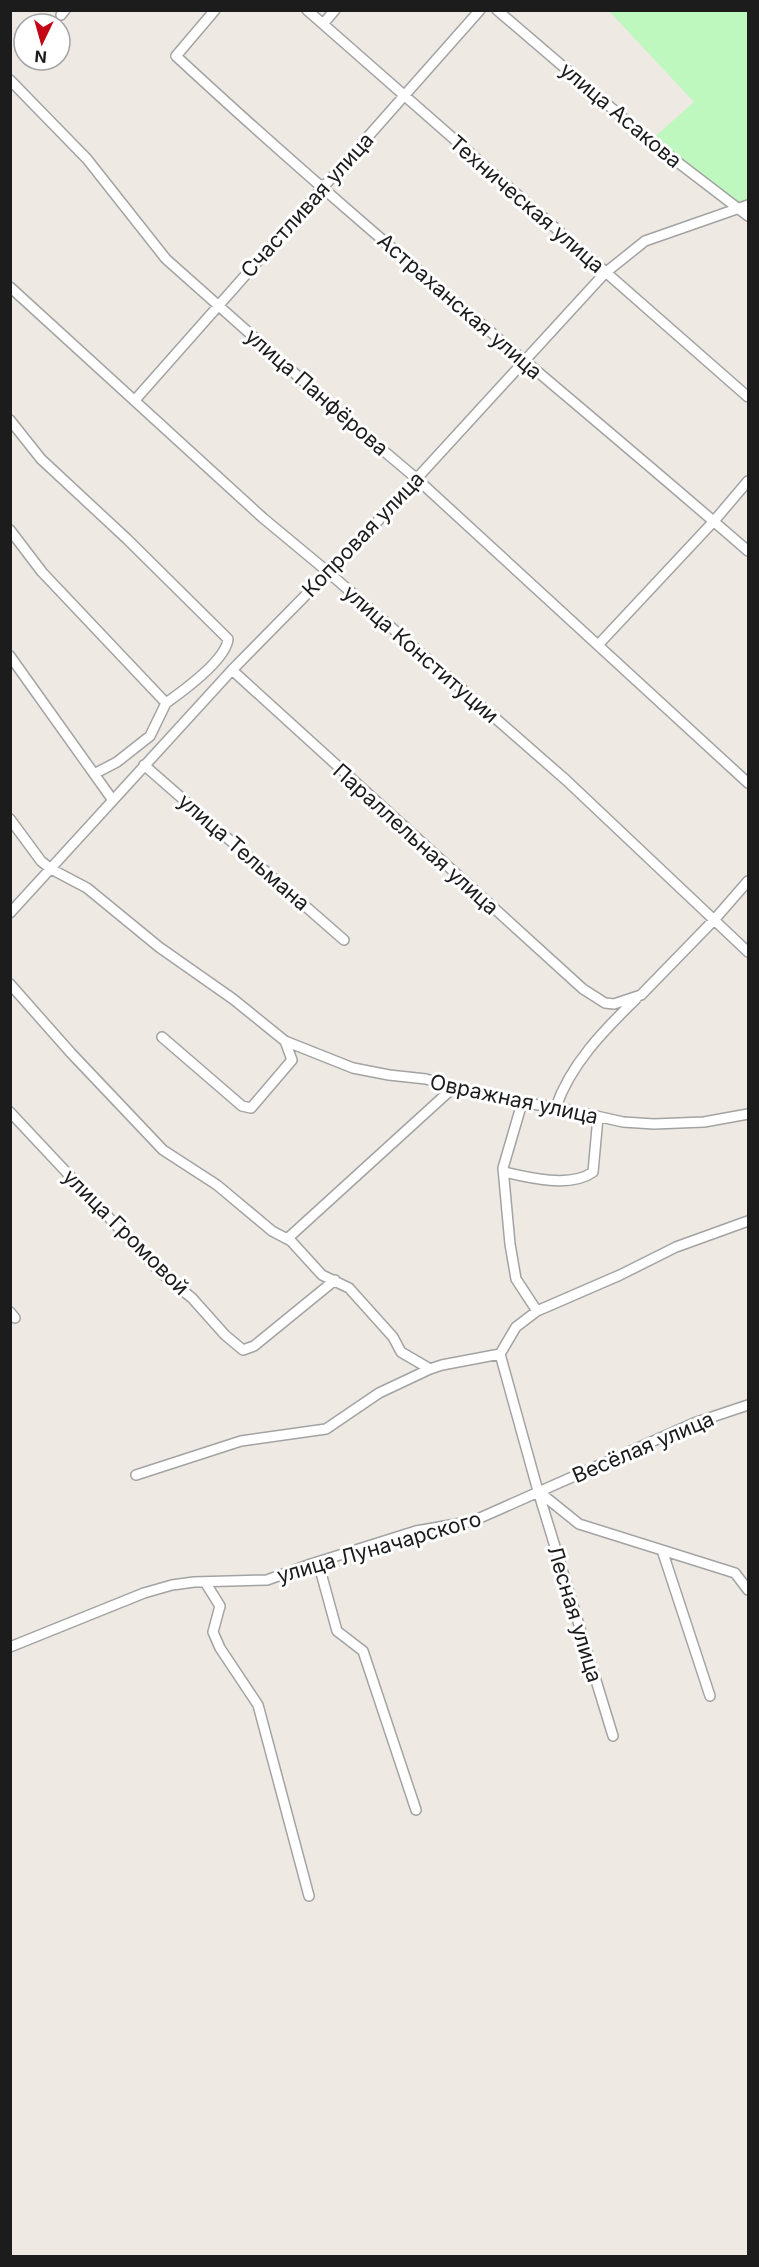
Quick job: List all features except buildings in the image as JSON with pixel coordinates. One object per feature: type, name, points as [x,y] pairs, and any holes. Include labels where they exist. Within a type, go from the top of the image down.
[{"type":"street","name":"Астраханская улица","points":[[215,10],[176,56],[322,187],[748,551]]},
{"type":"street","name":"Техническая улица","points":[[307,10],[748,397]]},
{"type":"street","points":[[323,24],[335,10]]},
{"type":"street","name":"Счастливая улица","points":[[135,400],[480,10]]},
{"type":"street","name":"улица Асакова","points":[[497,10],[650,141],[748,216]]},
{"type":"street","name":"улица Панфёрова","points":[[10,80],[87,159],[166,258],[417,479],[748,783]]},
{"type":"street","name":"Копровая улица","points":[[10,913],[231,670],[365,535],[605,273],[645,242],[748,205]]},
{"type":"street","name":"улица Конституции","points":[[10,287],[263,518],[566,780],[748,951]]},
{"type":"street","points":[[10,420],[41,459],[127,539],[228,639],[228,644],[220,656],[197,679],[166,703],[150,736],[117,762],[94,774]]},
{"type":"street","points":[[598,645],[714,521],[748,481]]},
{"type":"street","points":[[10,530],[42,572],[166,703]]},
{"type":"street","points":[[10,656],[112,800]]},
{"type":"street","name":"Параллельная улица","points":[[231,670],[583,989],[605,1003],[614,1004],[641,995]]},
{"type":"street","name":"улица Тельмана","points":[[144,765],[344,940]]},
{"type":"street","points":[[10,819],[41,861],[51,869]]},
{"type":"street","name":"Овражная улица","points":[[51,869],[87,888],[159,947],[233,999],[285,1041],[353,1068],[426,1079],[454,1088],[522,1103],[556,1107],[623,1122],[654,1124],[704,1122],[748,1114]]},
{"type":"street","points":[[556,1107],[566,1081],[586,1053],[620,1014],[714,920],[748,881]]},
{"type":"street","points":[[10,984],[71,1053],[163,1150],[217,1185],[272,1231],[289,1240],[322,1275],[349,1287],[393,1337],[401,1352],[430,1369]]},
{"type":"street","points":[[162,1037],[242,1106],[251,1108],[292,1060],[285,1041]]},
{"type":"street","points":[[289,1240],[454,1088]]},
{"type":"street","points":[[522,1103],[502,1168],[516,1279],[537,1311]]},
{"type":"street","name":"улица Громовой","points":[[10,1112],[160,1272],[192,1298],[225,1335],[243,1350],[254,1346],[335,1280]]},
{"type":"street","points":[[504,1172],[539,1180],[584,1179],[593,1172],[598,1117]]},
{"type":"street","points":[[136,1475],[241,1441],[326,1429],[379,1393],[430,1369],[500,1354],[516,1327],[537,1311],[676,1247],[748,1221]]},
{"type":"street","name":"Лесная улица","points":[[500,1354],[538,1491],[613,1736]]},
{"type":"street","name":"Весёлая улица","points":[[538,1491],[694,1422],[748,1405]]},
{"type":"street","points":[[538,1491],[579,1524],[735,1573],[748,1590]]},
{"type":"street","name":"улица Луначарского","points":[[10,1647],[144,1593],[172,1585],[267,1580],[417,1531],[473,1521],[500,1511],[538,1491]]},
{"type":"street","points":[[662,1550],[710,1696]]},
{"type":"street","points":[[318,1562],[338,1631],[363,1651],[416,1810]]},
{"type":"street","points":[[205,1582],[220,1606],[213,1632],[220,1648],[258,1705],[309,1896]]},
{"type":"green space","points":[[609,11],[748,11],[748,205],[738,210],[650,141],[694,102]]}]
